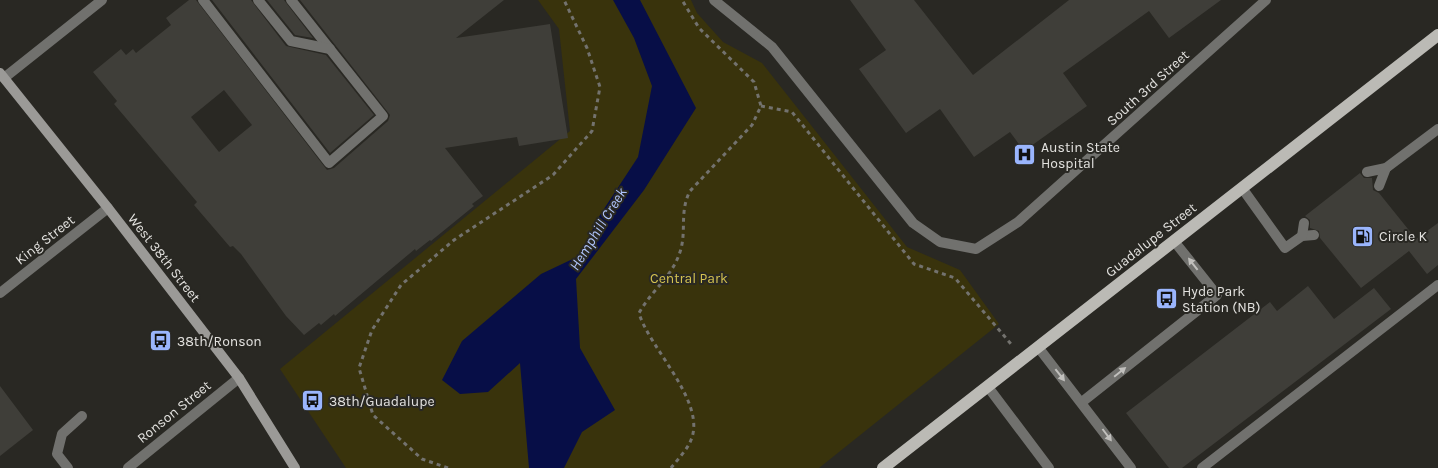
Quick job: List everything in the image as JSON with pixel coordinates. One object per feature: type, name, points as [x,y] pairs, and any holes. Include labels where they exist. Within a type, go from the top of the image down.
[{"type":"main road","name":"Guadalupe Street","points":[[884,468],[1438,35]]},
{"type":"main road","name":"West 38th Street","points":[[2,75],[108,208],[239,378],[295,468]]},
{"type":"street","points":[[2,75],[102,0]]},
{"type":"street","points":[[203,0],[329,164],[383,116],[291,0]]},
{"type":"street","points":[[258,0],[291,41],[330,49]]},
{"type":"street","name":"South 3rd Street","points":[[714,0],[772,47],[913,223],[940,242],[976,249],[1018,222],[1266,0]]},
{"type":"street","points":[[1368,172],[1386,168],[1438,129]]},
{"type":"street","points":[[1379,186],[1386,168]]},
{"type":"street","points":[[1242,188],[1286,248],[1302,236],[1314,235]]},
{"type":"street","name":"King Street","points":[[0,293],[108,208]]},
{"type":"street","points":[[1302,236],[1304,222]]},
{"type":"street","points":[[1082,402],[1217,295],[1174,241]]},
{"type":"street","points":[[1202,468],[1438,285]]},
{"type":"street","points":[[1038,347],[1131,468]]},
{"type":"street","name":"Ronson Street","points":[[128,468],[239,378]]},
{"type":"street","points":[[988,387],[1049,468]]},
{"type":"street","points":[[68,468],[58,454],[62,434],[82,416]]},
{"type":"path","points":[[448,468],[422,459],[374,414],[359,368],[372,330],[401,285],[454,240],[553,175],[592,131],[600,87],[586,48],[564,0]]},
{"type":"path","points":[[671,468],[692,439],[691,408],[682,385],[642,325],[639,313],[676,264],[681,250],[684,204],[690,191],[752,125],[761,106],[754,82],[699,28],[682,0]]},
{"type":"green space","name":"Central Park","points":[[538,0],[691,0],[697,13],[723,42],[762,63],[907,247],[960,270],[999,324],[819,468],[346,468],[280,369],[570,131],[559,29]]},
{"type":"water","name":"Hemphill Creek","points":[[613,0],[640,0],[696,108],[644,190],[576,279],[580,348],[615,410],[582,432],[564,468],[529,468],[520,363],[488,392],[460,394],[442,380],[462,341],[541,274],[579,256],[600,215],[638,157],[652,86],[634,38]]},
{"type":"building","points":[[189,0],[196,0],[327,170],[334,168],[388,121],[390,115],[300,0],[504,0],[456,38],[550,24],[568,138],[519,146],[517,137],[445,148],[483,196],[472,204],[474,206],[431,241],[416,251],[415,249],[335,316],[334,314],[321,325],[319,323],[304,335],[286,316],[241,254],[233,246],[230,247],[194,205],[197,202],[114,104],[117,101],[93,72],[121,49],[126,55],[133,49],[136,53],[171,25],[166,18]],"holes":[[[224,90],[252,125],[219,152],[191,117]]]},
{"type":"building","points":[[212,0],[251,0],[286,46],[326,55],[374,115],[330,153]]},
{"type":"building","points":[[267,0],[284,0],[313,38],[295,35]]},
{"type":"building","points":[[850,0],[914,0],[973,75],[1069,0],[1221,0],[1169,38],[1149,11],[1063,73],[1087,106],[1024,151],[1010,132],[974,157],[940,109],[906,133],[859,69],[886,50]]},
{"type":"building","points":[[1360,173],[1364,178],[1372,178],[1373,190],[1379,193],[1416,239],[1438,223],[1438,265],[1427,274],[1409,251],[1361,288],[1320,238],[1319,231],[1310,228],[1310,220],[1305,216]]},
{"type":"building","points":[[1308,286],[1334,319],[1374,288],[1391,309],[1182,468],[1169,468],[1126,413],[1270,302],[1277,311]]},
{"type":"building","points":[[0,386],[33,430],[0,456]]},
{"type":"place","name":"Austin State Hospital","points":[[1025,155]]},
{"type":"place","name":"Circle K","points":[[1363,236]]},
{"type":"place","name":"Hyde Park Station (NB)","points":[[1166,299]]},
{"type":"place","name":"38th/Ronson","points":[[161,341]]},
{"type":"place","name":"38th/Guadalupe","points":[[313,401]]}]
